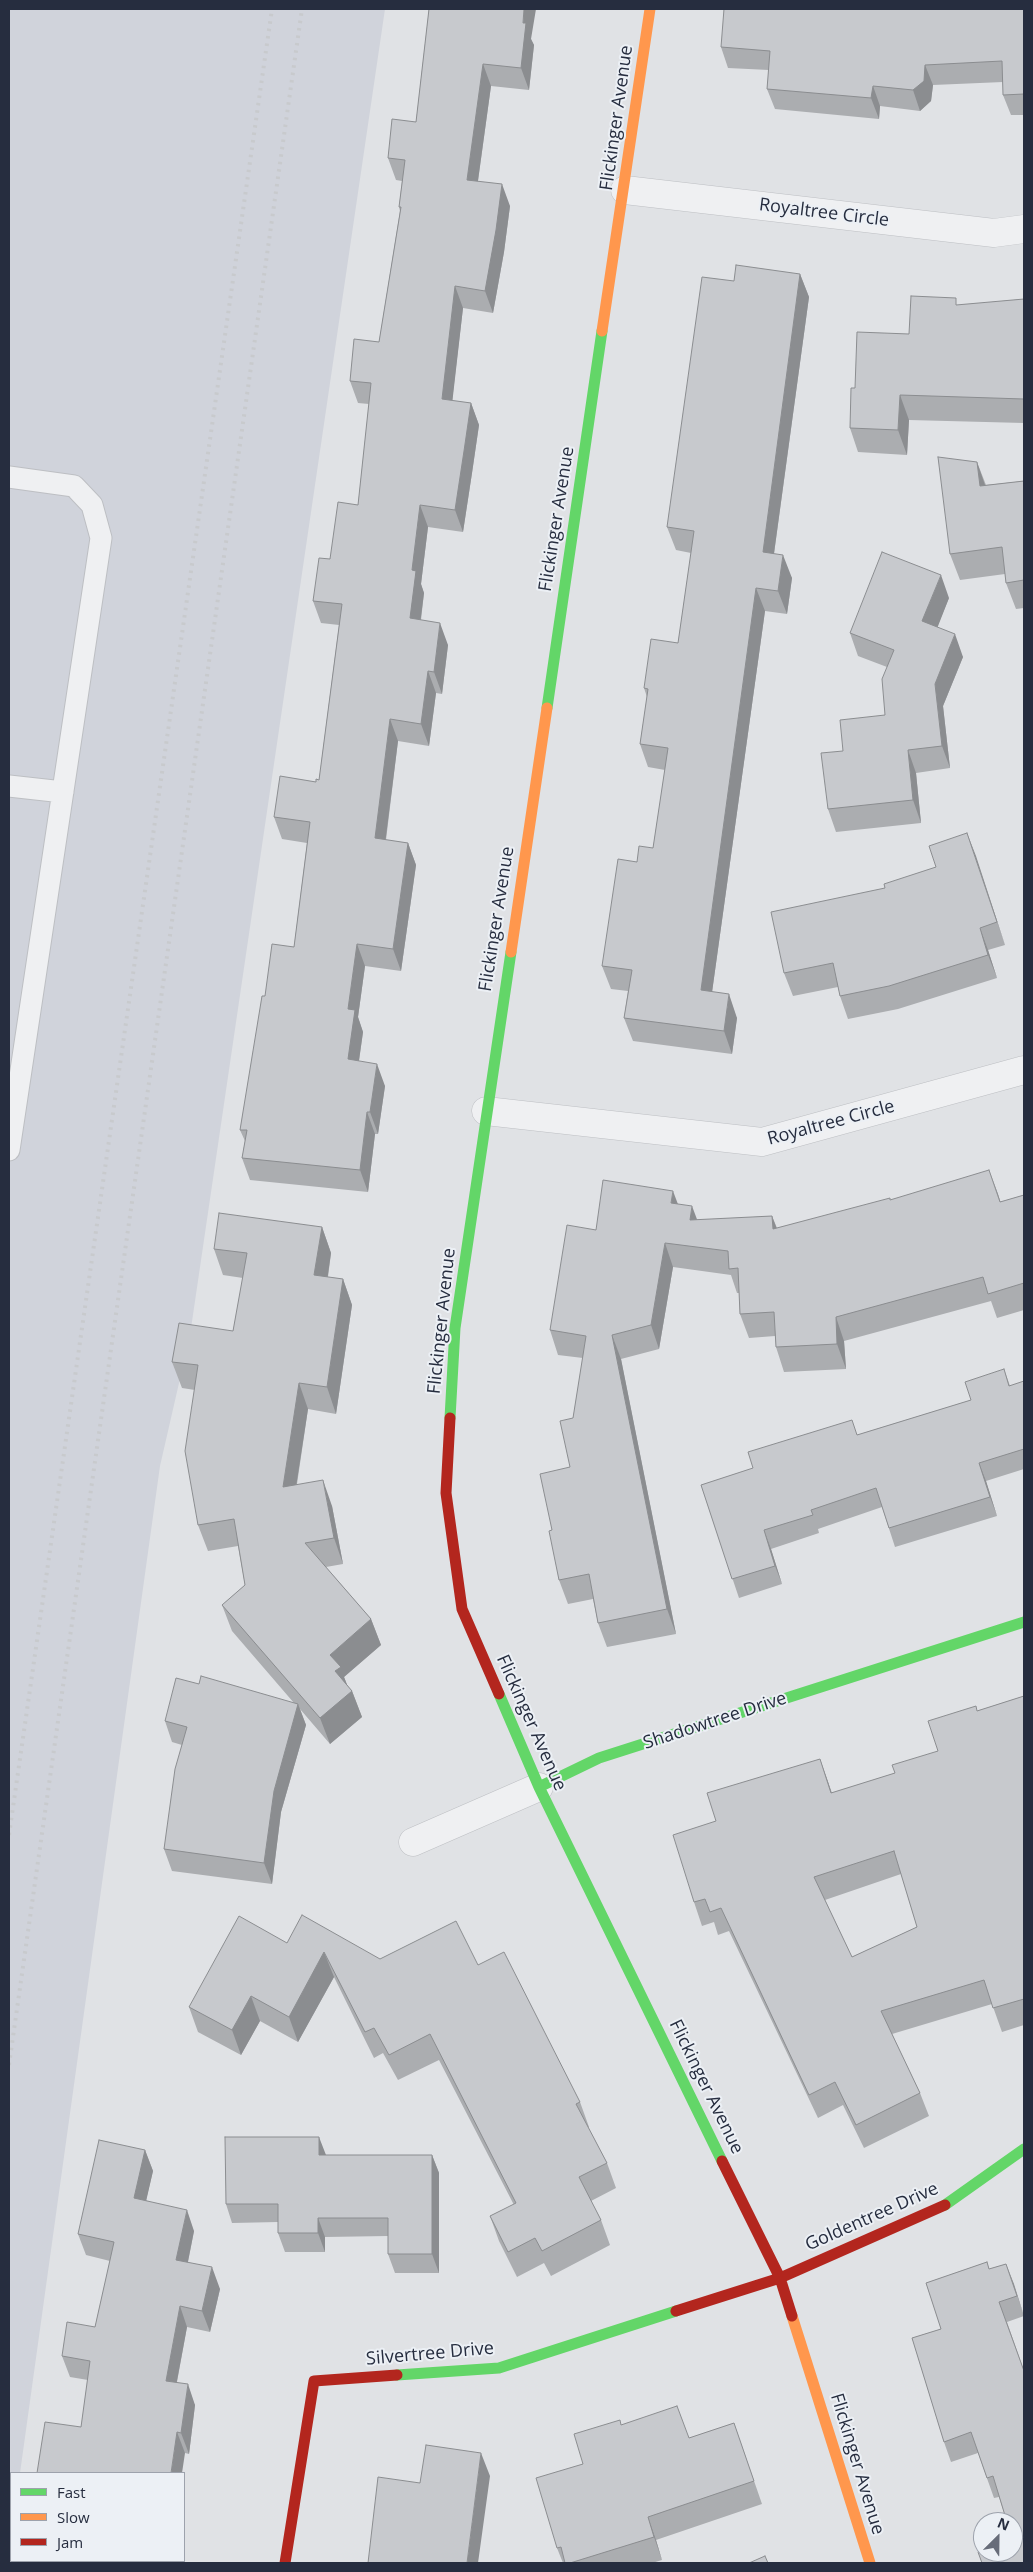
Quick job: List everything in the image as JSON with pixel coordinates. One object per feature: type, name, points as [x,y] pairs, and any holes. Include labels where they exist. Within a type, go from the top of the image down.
[{"type":"street","name":"Flickinger Avenue","points":[[650,9],[625,190],[455,1328],[446,1493],[462,1609],[539,1787],[780,2278],[870,2563]]},
{"type":"street","name":"Royaltree Circle","points":[[625,190],[994,233],[1024,229]]},
{"type":"street","name":"Royaltree Circle","points":[[486,1111],[762,1142],[1024,1070]]},
{"type":"street","name":"Shadowtree Drive","points":[[413,1842],[539,1787],[599,1758],[1024,1622]]},
{"type":"street","name":"Goldentree Drive","points":[[780,2278],[945,2205],[1024,2149]]},
{"type":"street","name":"Silvertree Drive","points":[[285,2563],[314,2381],[499,2368],[780,2278]]},
{"type":"lane","points":[[9,477],[74,486],[92,504],[101,538],[9,1150]]},
{"type":"lane","points":[[9,786],[63,792]]},
{"type":"shaded area","points":[[9,9],[385,9],[190,1335],[160,1466],[20,2472],[10,2472],[9,2554]]},
{"type":"building","points":[[429,9],[524,9],[523,23],[526,23],[521,68],[483,64],[467,180],[502,184],[496,230],[485,291],[455,286],[442,399],[471,403],[455,510],[420,505],[412,570],[416,571],[410,618],[440,623],[434,672],[428,671],[421,724],[390,719],[375,838],[408,843],[393,949],[357,944],[348,1009],[355,1010],[348,1059],[377,1064],[370,1112],[367,1112],[360,1170],[242,1158],[247,1130],[240,1130],[262,996],[265,996],[272,944],[294,947],[310,822],[274,817],[280,776],[316,782],[316,779],[319,780],[342,604],[313,601],[319,558],[330,559],[338,502],[358,505],[371,383],[350,381],[354,339],[379,342],[401,207],[399,207],[405,160],[388,158],[392,119],[416,122]]},
{"type":"building","points":[[724,9],[1024,9],[1024,94],[1003,95],[1002,61],[925,65],[924,81],[913,90],[873,86],[871,98],[767,89],[770,51],[721,47]]},
{"type":"building","points":[[736,265],[800,274],[763,552],[783,555],[778,591],[756,588],[701,990],[729,994],[724,1031],[624,1018],[632,970],[602,966],[618,859],[637,862],[639,846],[653,848],[668,748],[640,744],[648,689],[644,688],[651,639],[678,643],[694,531],[667,527],[702,277],[734,281]]},
{"type":"building","points":[[911,296],[956,298],[956,305],[1024,299],[1024,399],[900,395],[898,430],[850,428],[851,388],[855,388],[857,332],[909,334]]},
{"type":"building","points":[[938,457],[977,462],[980,486],[1024,481],[1024,580],[1006,583],[1002,547],[950,554]]},
{"type":"building","points":[[882,552],[941,575],[922,621],[955,634],[935,684],[942,746],[908,750],[913,800],[828,809],[821,753],[843,751],[840,720],[885,715],[882,679],[894,650],[850,633]]},
{"type":"building","points":[[967,833],[997,922],[980,928],[988,955],[889,986],[840,996],[833,963],[784,973],[771,912],[885,888],[884,884],[936,867],[929,846]]},
{"type":"building","points":[[989,1170],[1000,1202],[1024,1195],[1024,1283],[988,1294],[983,1277],[836,1317],[837,1344],[776,1347],[774,1312],[740,1314],[738,1268],[729,1269],[728,1251],[665,1243],[651,1325],[612,1335],[667,1609],[598,1623],[589,1574],[559,1580],[549,1531],[552,1530],[540,1474],[570,1467],[560,1421],[573,1418],[586,1336],[550,1330],[567,1225],[596,1230],[603,1180],[673,1191],[671,1203],[692,1206],[690,1220],[772,1216],[773,1229],[890,1198],[890,1200]]},
{"type":"building","points":[[219,1213],[322,1227],[314,1275],[343,1279],[327,1387],[299,1383],[283,1487],[323,1480],[334,1538],[305,1543],[371,1619],[330,1655],[341,1667],[335,1671],[352,1691],[320,1718],[222,1605],[245,1585],[234,1519],[198,1525],[185,1451],[198,1365],[172,1362],[179,1323],[233,1331],[247,1253],[214,1249]]},
{"type":"building","points":[[1004,1369],[1009,1386],[1024,1381],[1024,1449],[979,1463],[990,1497],[889,1528],[876,1488],[811,1510],[813,1515],[764,1530],[775,1566],[732,1579],[701,1485],[753,1468],[748,1452],[852,1420],[857,1435],[971,1400],[965,1382]]},
{"type":"building","points":[[201,1676],[298,1704],[274,1791],[264,1863],[164,1849],[175,1769],[187,1727],[165,1721],[176,1678],[199,1684]]},
{"type":"building","points":[[1024,1696],[1024,1999],[993,2008],[984,1980],[881,2011],[920,2093],[856,2125],[835,2082],[809,2095],[721,1908],[710,1912],[705,1899],[694,1902],[673,1835],[716,1821],[707,1793],[820,1759],[831,1793],[895,1773],[892,1765],[938,1751],[928,1721],[976,1706],[977,1711]],"holes":[[[894,1851],[917,1927],[852,1957],[814,1877]]]},
{"type":"building","points":[[302,1915],[380,1959],[456,1921],[478,1965],[504,1952],[580,2102],[576,2104],[607,2163],[579,2177],[601,2220],[542,2251],[535,2238],[508,2252],[490,2216],[516,2203],[430,2034],[389,2055],[374,2028],[365,2032],[324,1952],[289,2017],[251,1996],[232,2030],[189,2007],[239,1916],[287,1943]]},
{"type":"building","points":[[225,2137],[319,2137],[319,2155],[432,2155],[432,2254],[388,2254],[388,2218],[318,2218],[318,2233],[278,2233],[278,2204],[226,2204]]},
{"type":"building","points":[[99,2140],[145,2150],[134,2198],[187,2210],[176,2260],[212,2267],[202,2311],[180,2306],[166,2381],[188,2384],[181,2433],[177,2432],[171,2472],[37,2472],[45,2422],[81,2427],[90,2361],[62,2356],[67,2322],[95,2327],[114,2242],[78,2234]]},
{"type":"building","points":[[987,2262],[989,2269],[1006,2264],[1017,2296],[999,2302],[1024,2371],[1024,2563],[982,2562],[1023,2562],[1023,2512],[1004,2512],[993,2476],[987,2478],[971,2432],[944,2442],[912,2338],[941,2329],[926,2283]]},
{"type":"building","points":[[677,2406],[689,2438],[734,2423],[754,2481],[648,2517],[654,2537],[565,2563],[561,2547],[557,2548],[536,2478],[583,2464],[574,2434],[620,2420],[621,2425]]},
{"type":"building","points":[[426,2445],[481,2453],[467,2563],[368,2563],[378,2477],[420,2483]]},
{"type":"building","points":[[765,2556],[768,2563],[749,2563]]},
{"type":"building","points":[[60,2562],[164,2562],[163,2563]]},
{"type":"railway","points":[[9,1835],[272,9]]},
{"type":"railway","points":[[9,2065],[302,9]]},
{"type":"traffic: fast","points":[[547,708],[602,331]]},
{"type":"traffic: fast","points":[[450,1418],[455,1328],[511,952]]},
{"type":"traffic: fast","points":[[539,1787],[599,1758],[1024,1622]]},
{"type":"traffic: fast","points":[[499,1694],[539,1787],[722,2161]]},
{"type":"traffic: fast","points":[[945,2205],[1024,2149]]},
{"type":"traffic: fast","points":[[397,2375],[499,2368],[676,2311]]},
{"type":"traffic: slow","points":[[602,331],[650,9]]},
{"type":"traffic: slow","points":[[511,952],[547,708]]},
{"type":"traffic: slow","points":[[792,2316],[870,2563]]},
{"type":"traffic: jam","points":[[450,1418],[446,1493],[462,1609],[499,1694]]},
{"type":"traffic: jam","points":[[722,2161],[780,2278],[792,2316]]},
{"type":"traffic: jam","points":[[676,2311],[780,2278],[945,2205]]},
{"type":"traffic: jam","points":[[285,2563],[314,2381],[397,2375]]}]
